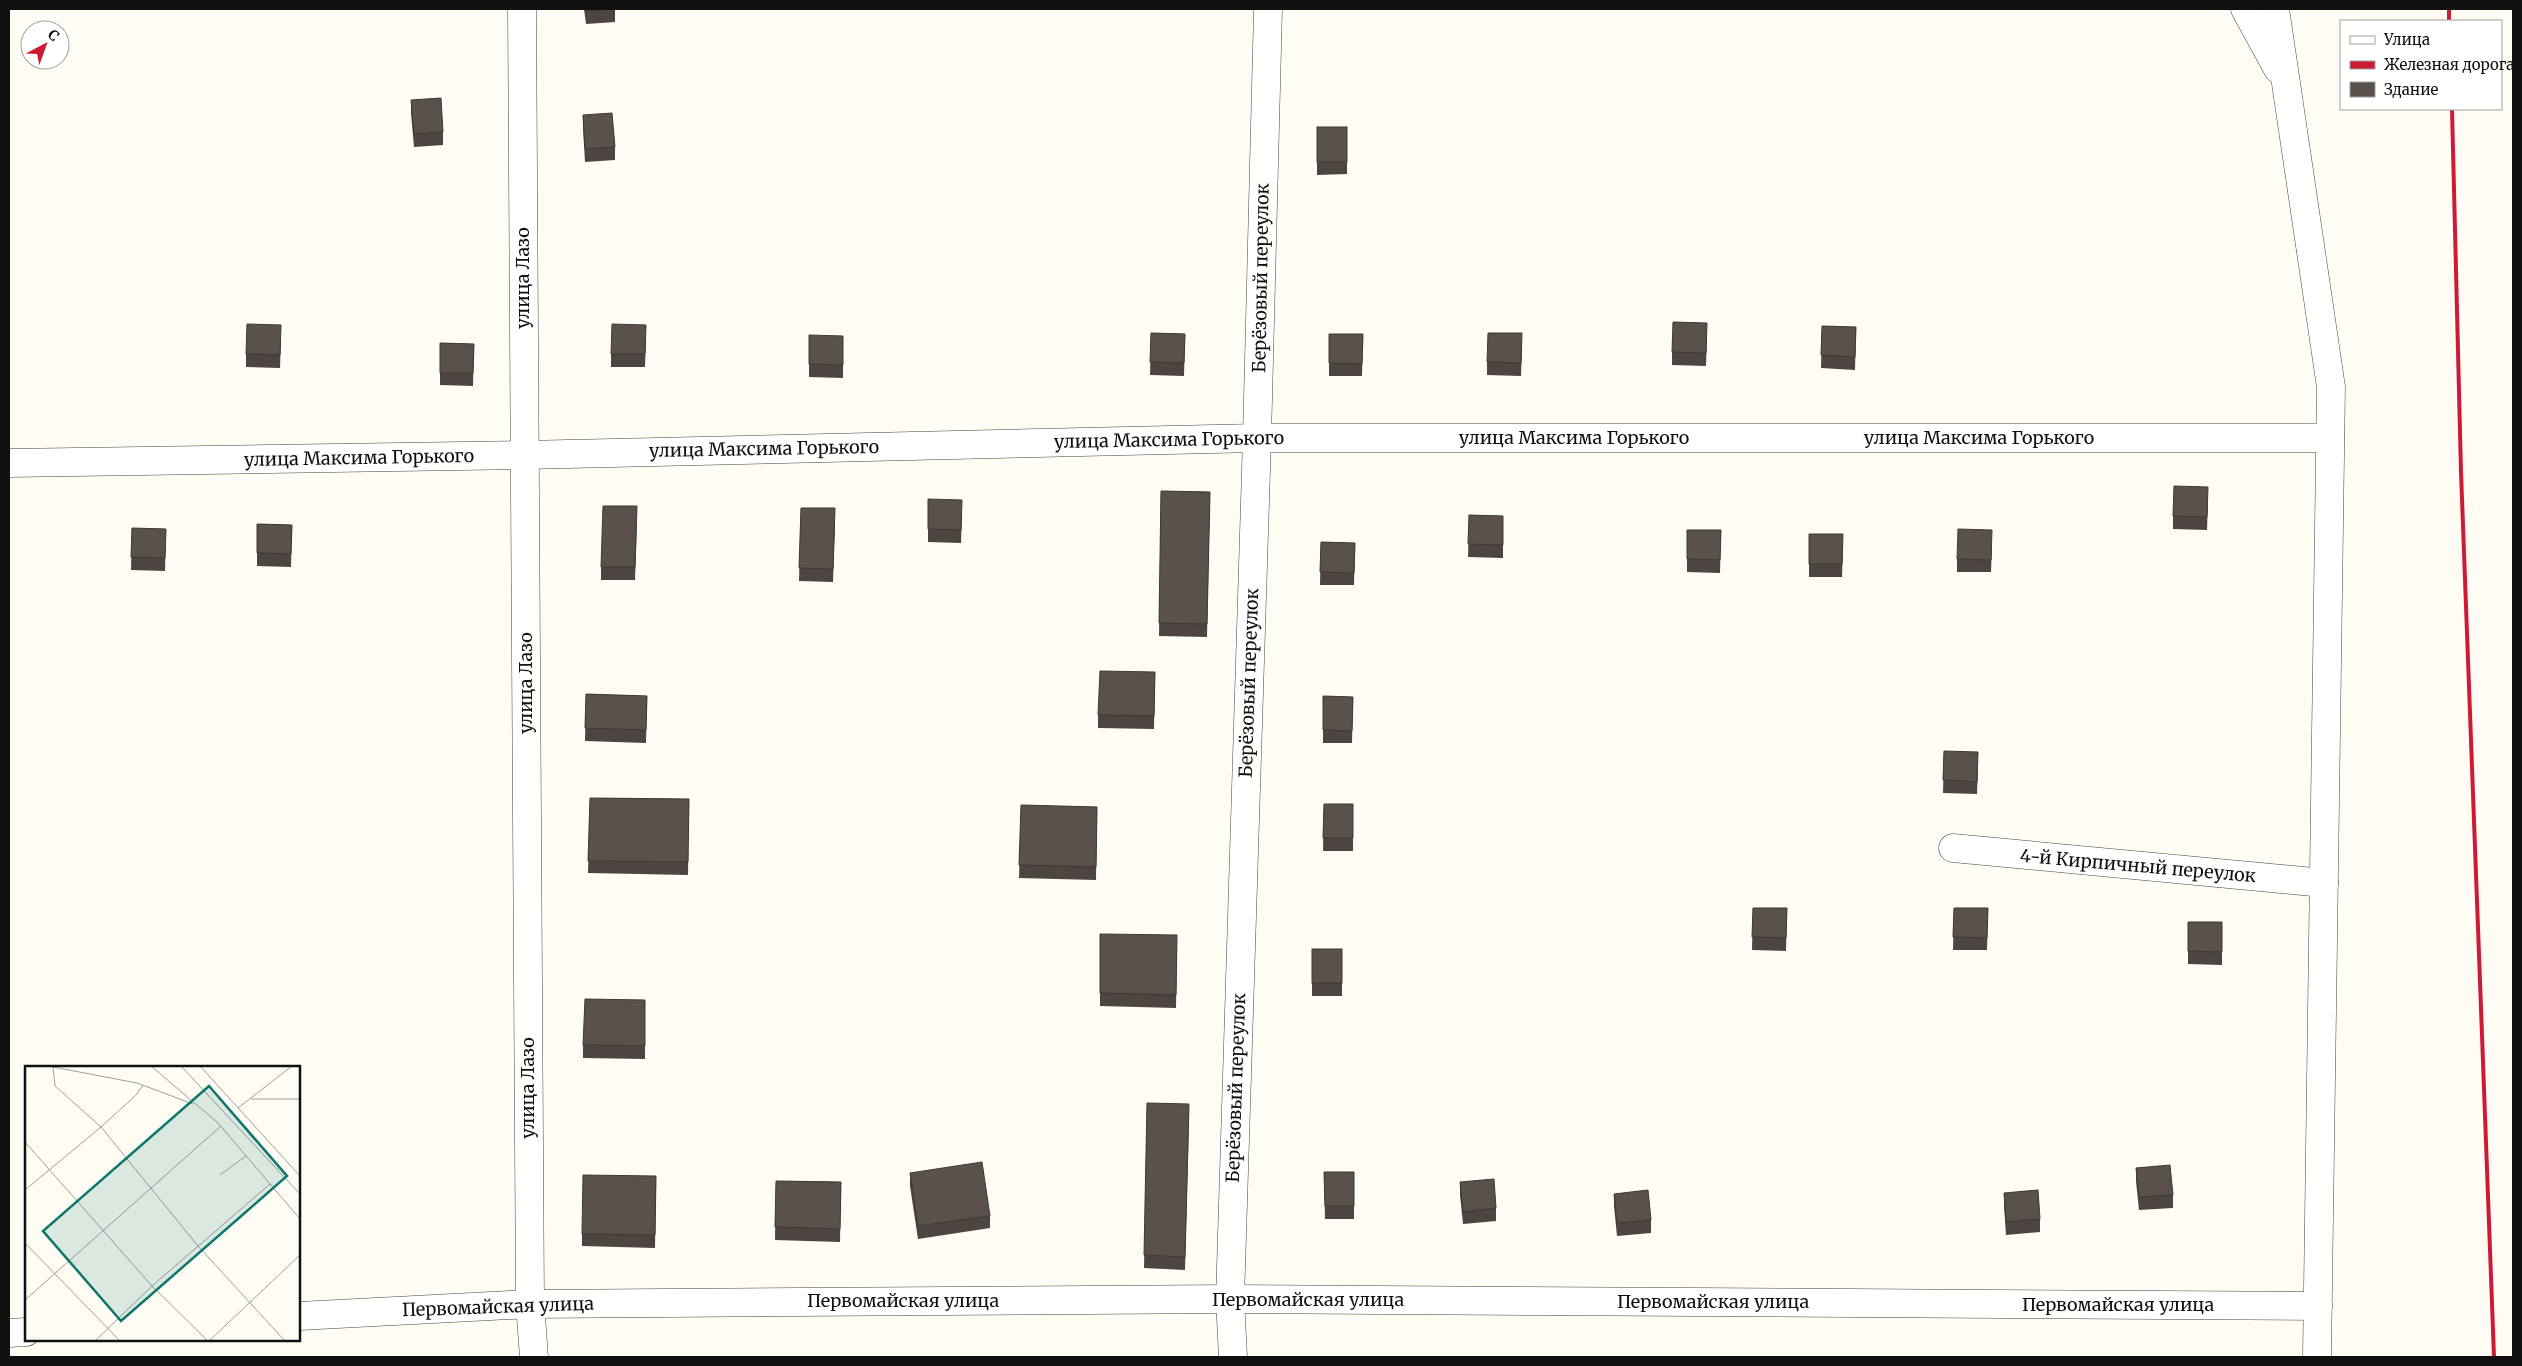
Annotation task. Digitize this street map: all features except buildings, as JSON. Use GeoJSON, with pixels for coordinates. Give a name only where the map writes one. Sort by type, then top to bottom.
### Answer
{"type":"FeatureCollection","features":[{"type":"Feature","properties":{"kind":"street","name":"улица Лазо"},"geometry":{"type":"LineString","coordinates":[[522,9],[530,1304],[534,1357]]}},
{"type":"Feature","properties":{"kind":"street","name":"Берёзовый переулок"},"geometry":{"type":"LineString","coordinates":[[1233,1357],[1230,1299],[1257,438],[1268,9]]}},
{"type":"Feature","properties":{"kind":"street"},"geometry":{"type":"LineString","coordinates":[[2245,9],[2288,88]]}},
{"type":"Feature","properties":{"kind":"street"},"geometry":{"type":"LineString","coordinates":[[2275,9],[2330,387],[2317,1357]]}},
{"type":"Feature","properties":{"kind":"street","name":"улица Максима Горького"},"geometry":{"type":"LineString","coordinates":[[9,463],[524,455],[1257,438],[2330,438]]}},
{"type":"Feature","properties":{"kind":"street","name":"4-й Кирпичный переулок"},"geometry":{"type":"LineString","coordinates":[[1953,848],[2324,883]]}},
{"type":"Feature","properties":{"kind":"street","name":"Первомайская улица"},"geometry":{"type":"LineString","coordinates":[[300,1316],[530,1304],[1230,1299],[2318,1306]]}},
{"type":"Feature","properties":{"kind":"street"},"geometry":{"type":"LineString","coordinates":[[9,1333],[25,1332]]}},
{"type":"Feature","properties":{"kind":"railway"},"geometry":{"type":"LineString","coordinates":[[2449,9],[2449,20]]}},
{"type":"Feature","properties":{"kind":"railway"},"geometry":{"type":"LineString","coordinates":[[2452,110],[2461,472],[2494,1357]]}}]}
